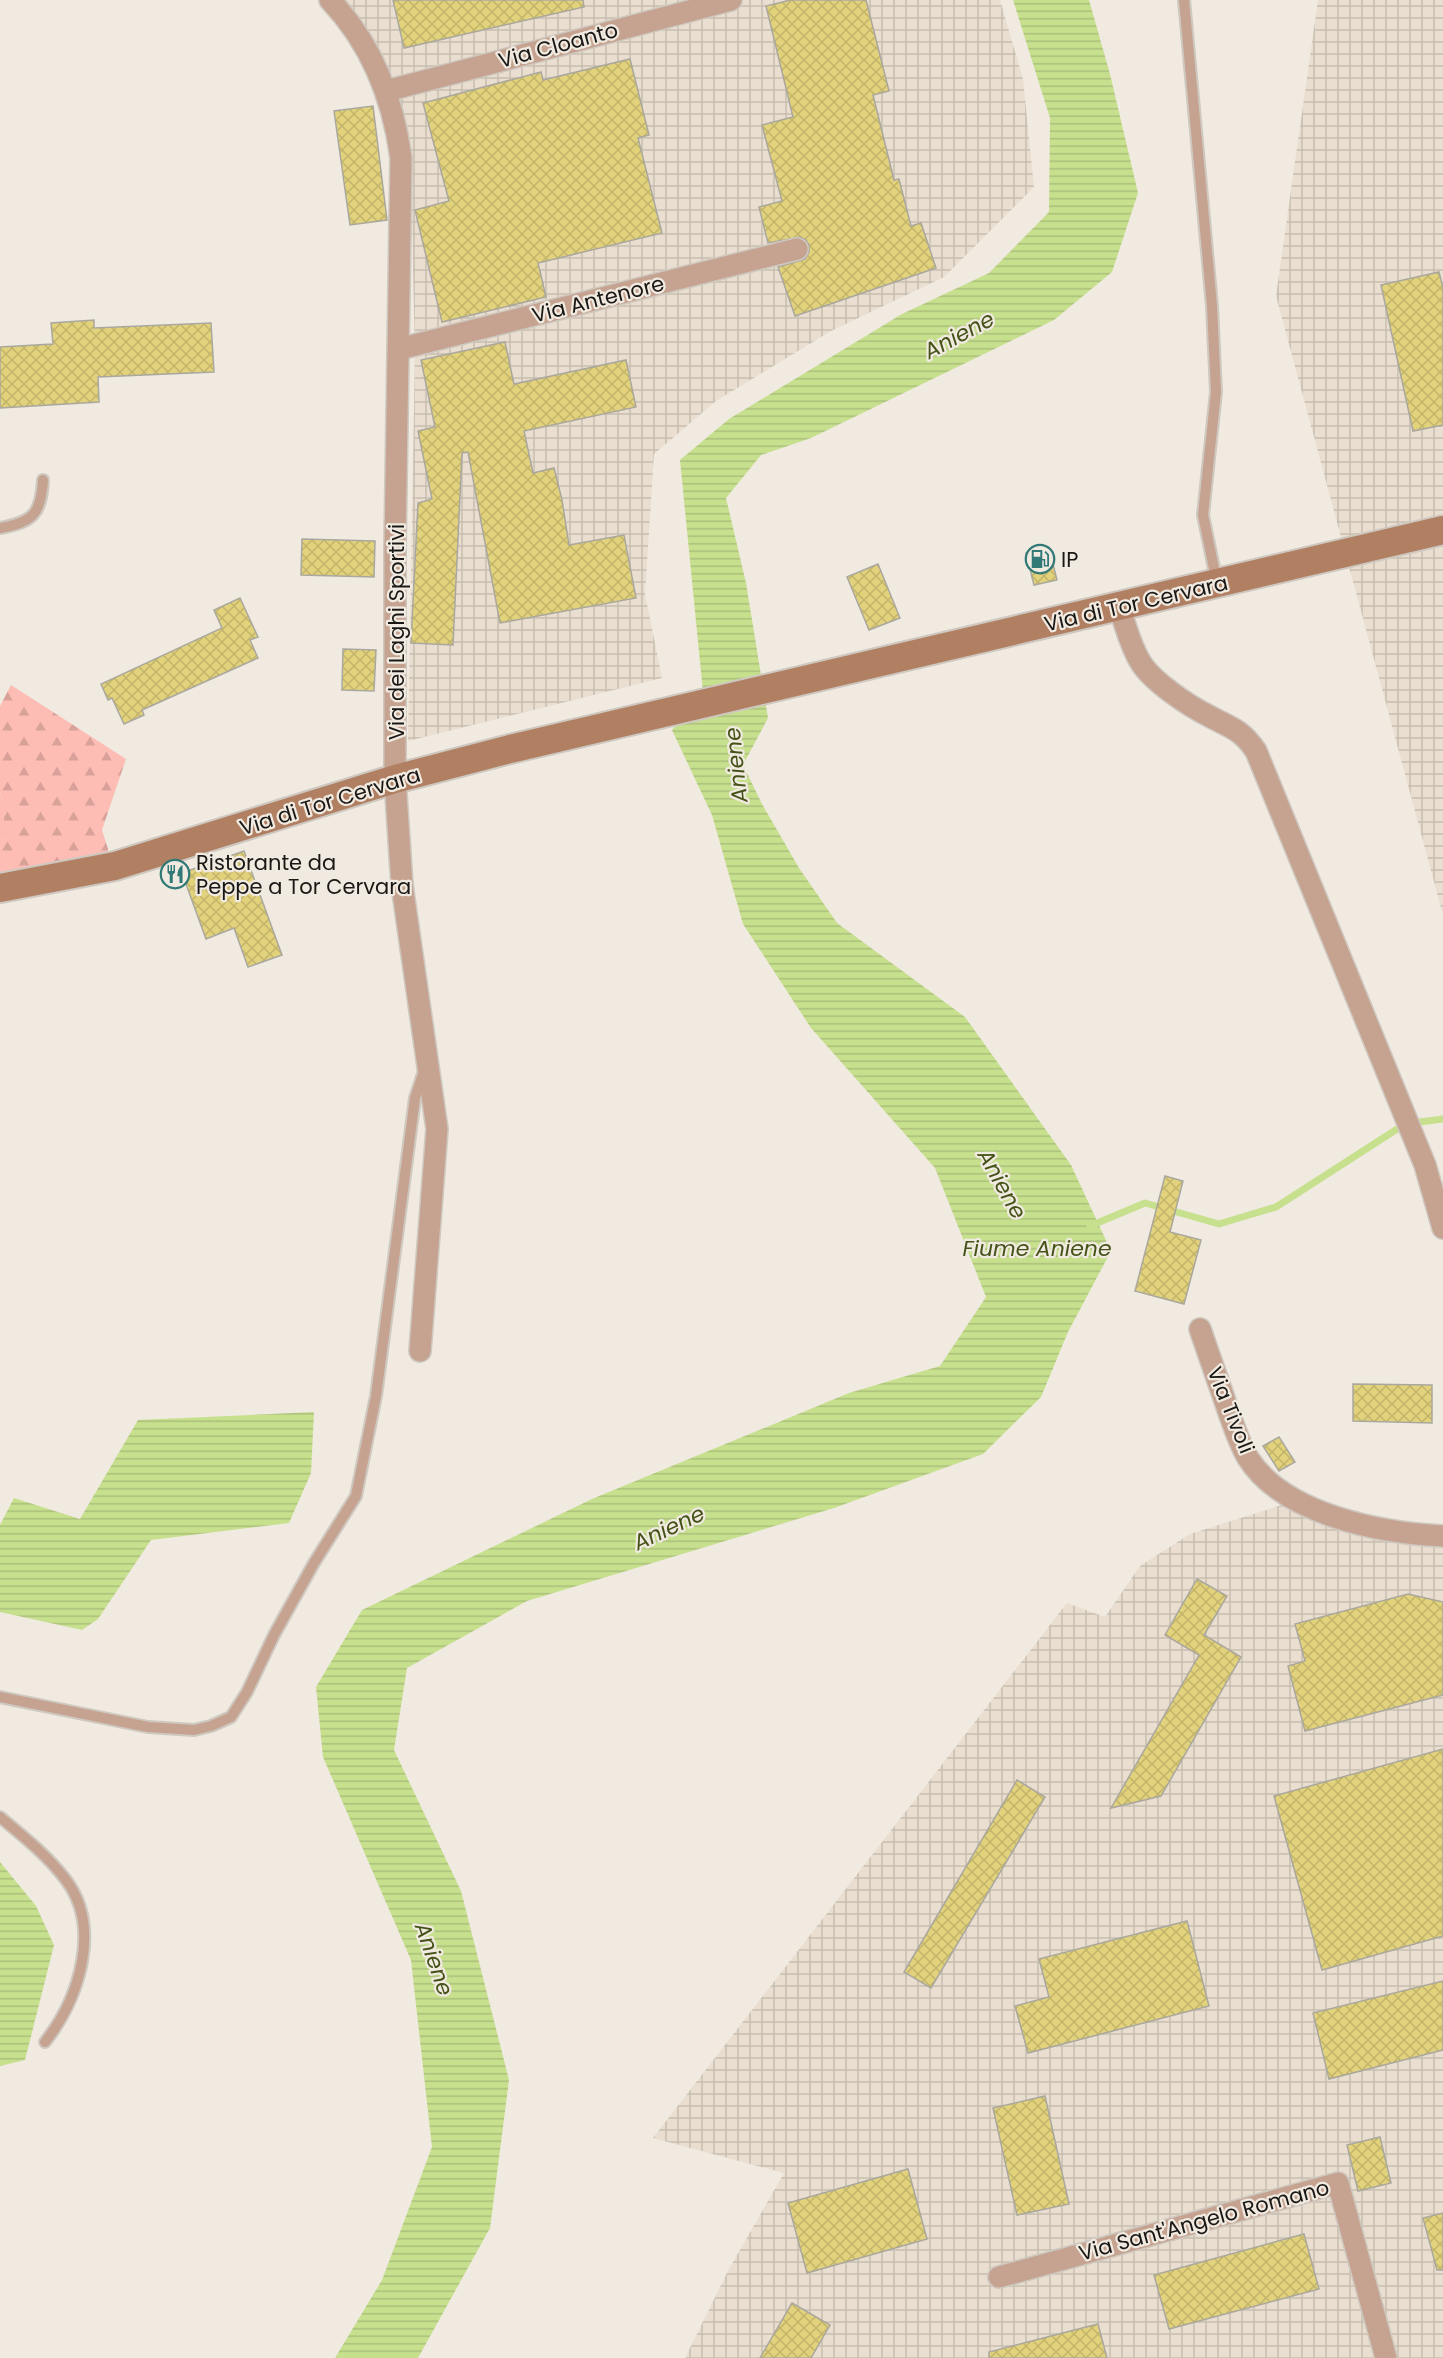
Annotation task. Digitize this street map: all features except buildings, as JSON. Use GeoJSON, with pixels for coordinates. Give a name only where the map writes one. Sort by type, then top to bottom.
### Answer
{"type":"FeatureCollection","features":[{"type":"Feature","properties":{"kind":"street","name":"Via dei Laghi Sportivi"},"geometry":{"type":"LineString","coordinates":[[330,0],[347,18],[365,46],[386,91],[401,158],[395,547],[395,779],[402,885],[437,1130],[420,1351]]}},
{"type":"Feature","properties":{"kind":"street","name":"Via Cloanto"},"geometry":{"type":"LineString","coordinates":[[386,91],[730,0]]}},
{"type":"Feature","properties":{"kind":"street","name":"Via Antenore"},"geometry":{"type":"LineString","coordinates":[[399,350],[797,249]]}},
{"type":"Feature","properties":{"kind":"street","name":"Via di Tor Cervara"},"geometry":{"type":"LineString","coordinates":[[0,888],[115,866],[395,779],[510,749],[1443,530]]}},
{"type":"Feature","properties":{"kind":"street"},"geometry":{"type":"LineString","coordinates":[[1119,607],[1131,644],[1142,664],[1156,680],[1209,716],[1233,726],[1246,736],[1256,750],[1425,1165],[1443,1228]]}},
{"type":"Feature","properties":{"kind":"street","name":"Via Tivoli"},"geometry":{"type":"LineString","coordinates":[[1200,1329],[1243,1448],[1254,1466],[1270,1481],[1299,1502],[1336,1517],[1390,1529],[1443,1536]]}},
{"type":"Feature","properties":{"kind":"street","name":"Via Sant'Angelo Romano"},"geometry":{"type":"LineString","coordinates":[[999,2277],[1338,2183],[1386,2358]]}},
{"type":"Feature","properties":{"kind":"lane"},"geometry":{"type":"LineString","coordinates":[[1184,0],[1212,306],[1216,392],[1203,515],[1217,584]]}},
{"type":"Feature","properties":{"kind":"lane"},"geometry":{"type":"LineString","coordinates":[[0,528],[21,524],[34,516],[42,497],[43,480]]}},
{"type":"Feature","properties":{"kind":"lane"},"geometry":{"type":"LineString","coordinates":[[0,1697],[148,1727],[194,1730],[212,1726],[231,1717],[247,1692],[274,1635],[308,1573],[356,1496],[376,1396],[415,1098],[426,1065]]}},
{"type":"Feature","properties":{"kind":"lane"},"geometry":{"type":"LineString","coordinates":[[0,1816],[46,1857],[67,1881],[80,1906],[84,1931],[83,1955],[76,1986],[65,2013],[45,2042]]}},
{"type":"Feature","properties":{"kind":"shaded area"},"geometry":{"type":"Polygon","coordinates":[[[337,0],[1000,0],[1023,79],[1034,187],[944,277],[831,331],[716,401],[654,454],[645,594],[662,678],[408,741],[415,353],[411,187],[378,56],[337,0]]]}},
{"type":"Feature","properties":{"kind":"shaded area"},"geometry":{"type":"Polygon","coordinates":[[[1318,0],[1443,0],[1443,915],[1276,296],[1318,0]]]}},
{"type":"Feature","properties":{"kind":"shaded area"},"geometry":{"type":"Polygon","coordinates":[[[1282,1505],[1406,1544],[1443,1545],[1443,2358],[685,2358],[729,2269],[784,2173],[653,2138],[1067,1603],[1105,1617],[1140,1566],[1190,1534],[1282,1505]]]}},
{"type":"Feature","properties":{"kind":"green space"},"geometry":{"type":"Polygon","coordinates":[[[11,685],[126,759],[102,830],[108,849],[107,859],[0,878],[0,839],[4,838],[4,803],[0,792],[0,706],[11,685]]]}},
{"type":"Feature","properties":{"kind":"green space"},"geometry":{"type":"Polygon","coordinates":[[[0,792],[4,803],[4,838],[0,839],[0,792]]]}},
{"type":"Feature","properties":{"kind":"water","name":"Fiume Aniene"},"geometry":{"type":"Polygon","coordinates":[[[1013,0],[1089,0],[1110,74],[1138,193],[1112,272],[1054,320],[811,438],[761,455],[726,498],[746,583],[768,718],[743,765],[762,804],[799,868],[837,923],[965,1017],[1071,1165],[1111,1251],[1068,1332],[1041,1397],[983,1454],[834,1508],[527,1601],[407,1668],[394,1750],[461,1891],[509,2080],[490,2228],[418,2358],[335,2358],[382,2280],[432,2147],[411,1960],[323,1757],[316,1687],[362,1610],[592,1499],[849,1393],[940,1366],[986,1297],[935,1168],[811,1028],[743,924],[712,815],[672,730],[703,692],[680,460],[729,419],[902,314],[989,273],[1049,212],[1050,118],[1013,0]]]}},
{"type":"Feature","properties":{"kind":"water"},"geometry":{"type":"Polygon","coordinates":[[[314,1412],[311,1473],[289,1523],[151,1540],[98,1619],[82,1630],[0,1612],[0,1525],[14,1498],[80,1519],[138,1420],[314,1412]]]}},
{"type":"Feature","properties":{"kind":"water"},"geometry":{"type":"Polygon","coordinates":[[[0,1862],[36,1906],[54,1945],[25,2060],[0,2066],[0,1862]]]}},
{"type":"Feature","properties":{"kind":"waterway"},"geometry":{"type":"LineString","coordinates":[[1090,1226],[1145,1203],[1219,1224],[1276,1207],[1405,1124],[1443,1119]]}},
{"type":"Feature","properties":{"kind":"place","name":"IP"},"geometry":{"type":"Point","coordinates":[1040,559]}},
{"type":"Feature","properties":{"kind":"place","name":"Ristorante da Peppe a Tor Cervara"},"geometry":{"type":"Point","coordinates":[175,874]}},
{"type":"Feature","properties":{"kind":"water label","name":"Aniene"},"geometry":{"type":"Point","coordinates":[959,335]}},
{"type":"Feature","properties":{"kind":"water label","name":"Aniene"},"geometry":{"type":"Point","coordinates":[736,765]}},
{"type":"Feature","properties":{"kind":"water label","name":"Aniene"},"geometry":{"type":"Point","coordinates":[1002,1184]}},
{"type":"Feature","properties":{"kind":"water label","name":"Aniene"},"geometry":{"type":"Point","coordinates":[669,1528]}},
{"type":"Feature","properties":{"kind":"water label","name":"Aniene"},"geometry":{"type":"Point","coordinates":[434,1959]}}]}
